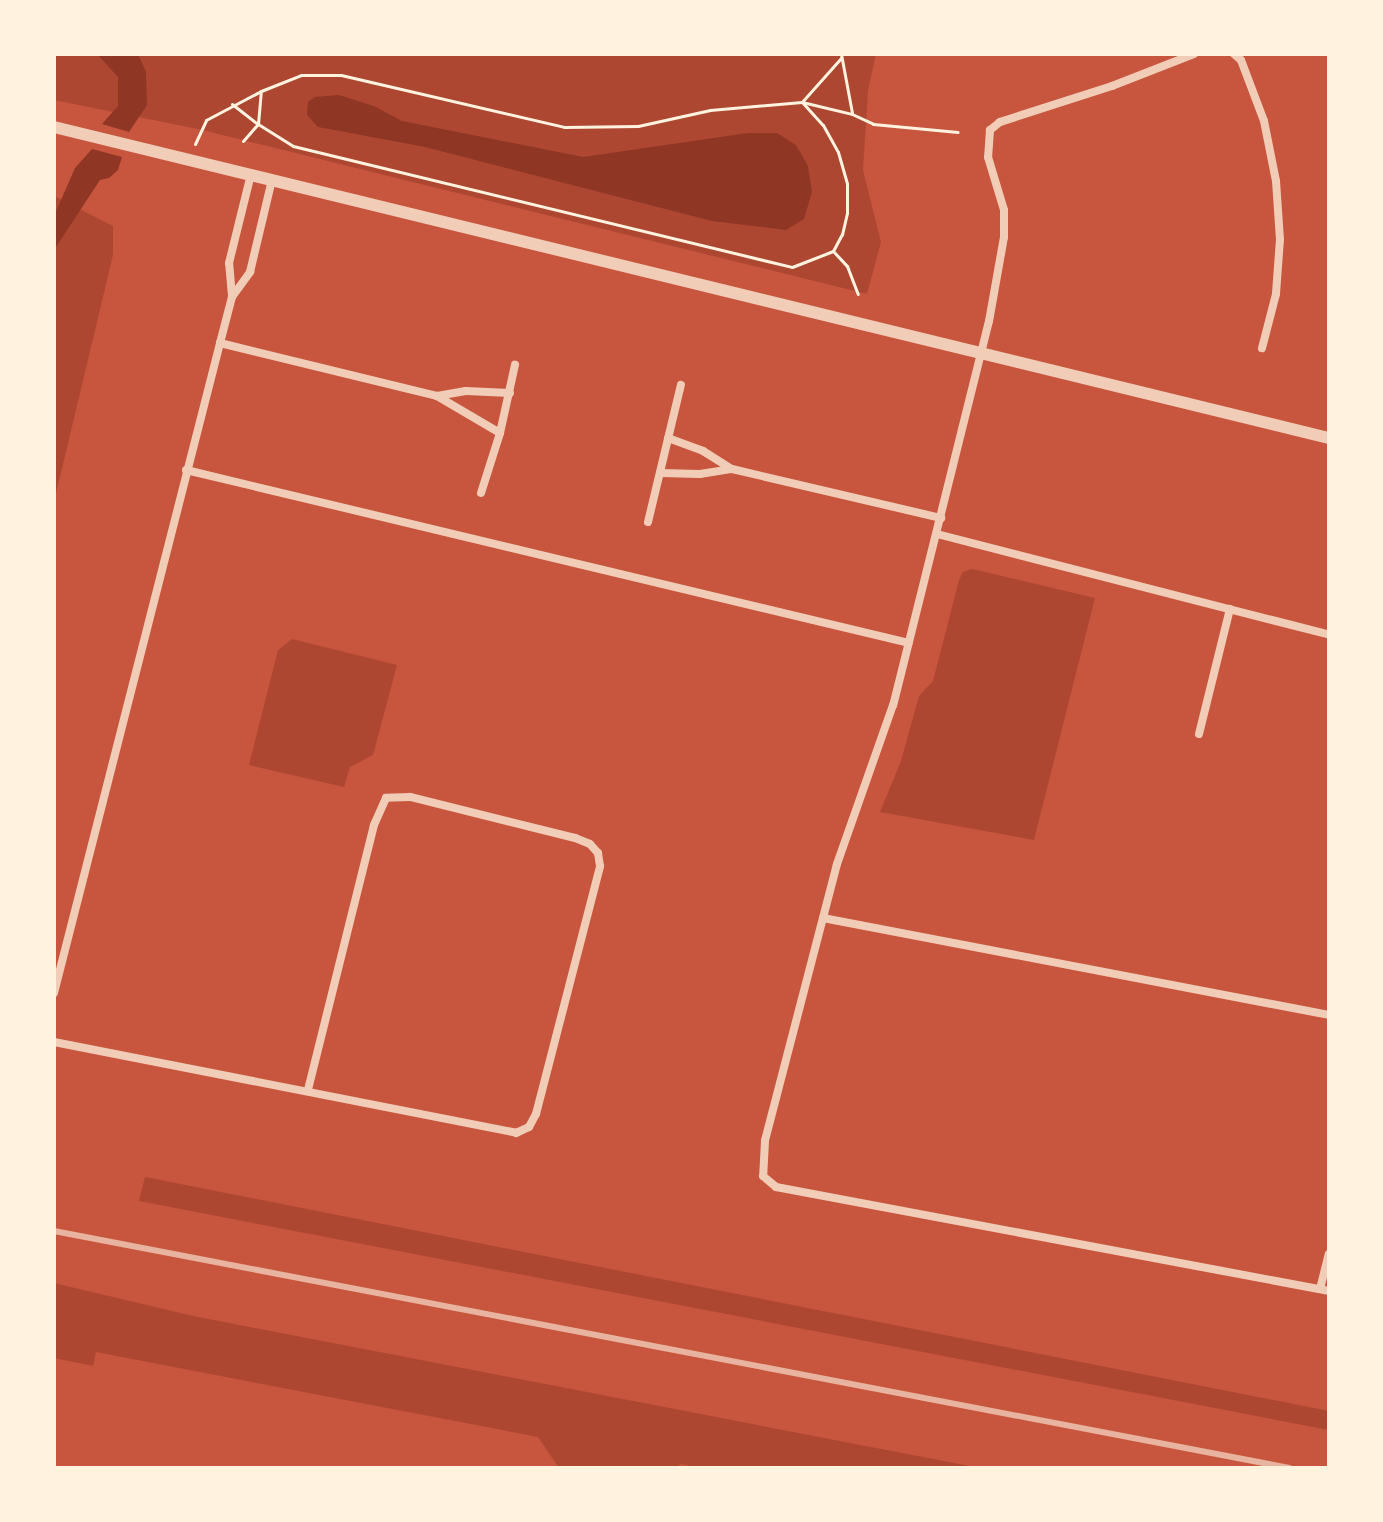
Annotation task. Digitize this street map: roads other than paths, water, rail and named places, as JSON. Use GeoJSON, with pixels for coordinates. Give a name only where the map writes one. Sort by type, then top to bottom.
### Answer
{"type":"FeatureCollection","features":[{"type":"Feature","properties":{"kind":"street"},"geometry":{"type":"LineString","coordinates":[[1194,54],[1112,86],[1000,122],[990,130],[988,157],[1004,210],[1004,237],[982,353],[886,729],[849,824],[823,918],[763,1150],[763,1176],[776,1187],[1325,1290],[1329,1254]]}},
{"type":"Feature","properties":{"kind":"street"},"geometry":{"type":"LineString","coordinates":[[1234,54],[1241,60],[1264,121],[1276,181],[1280,239],[1276,294],[1262,348]]}},
{"type":"Feature","properties":{"kind":"street"},"geometry":{"type":"LineString","coordinates":[[54,127],[1329,438]]}},
{"type":"Feature","properties":{"kind":"street"},"geometry":{"type":"LineString","coordinates":[[54,993],[232,297],[229,263],[251,174]]}},
{"type":"Feature","properties":{"kind":"street"},"geometry":{"type":"LineString","coordinates":[[232,297],[250,272],[272,180]]}},
{"type":"Feature","properties":{"kind":"street"},"geometry":{"type":"LineString","coordinates":[[220,343],[437,396],[500,433]]}},
{"type":"Feature","properties":{"kind":"street"},"geometry":{"type":"LineString","coordinates":[[481,493],[500,433],[515,365]]}},
{"type":"Feature","properties":{"kind":"street"},"geometry":{"type":"LineString","coordinates":[[648,522],[681,385]]}},
{"type":"Feature","properties":{"kind":"street"},"geometry":{"type":"LineString","coordinates":[[437,396],[466,391],[510,393]]}},
{"type":"Feature","properties":{"kind":"street"},"geometry":{"type":"LineString","coordinates":[[668,438],[703,451],[732,469],[941,518]]}},
{"type":"Feature","properties":{"kind":"street"},"geometry":{"type":"LineString","coordinates":[[660,473],[700,474],[732,469]]}},
{"type":"Feature","properties":{"kind":"street"},"geometry":{"type":"LineString","coordinates":[[186,470],[909,643]]}},
{"type":"Feature","properties":{"kind":"street"},"geometry":{"type":"LineString","coordinates":[[937,534],[1329,635]]}},
{"type":"Feature","properties":{"kind":"street"},"geometry":{"type":"LineString","coordinates":[[1199,734],[1230,609]]}},
{"type":"Feature","properties":{"kind":"street"},"geometry":{"type":"LineString","coordinates":[[54,1042],[516,1133],[529,1127],[536,1114],[600,866],[598,853],[590,844],[575,838],[410,797],[386,798],[374,825],[308,1090]]}},
{"type":"Feature","properties":{"kind":"street"},"geometry":{"type":"LineString","coordinates":[[823,918],[1329,1015]]}},
{"type":"Feature","properties":{"kind":"railway"},"geometry":{"type":"LineString","coordinates":[[54,1231],[1289,1468]]}}]}
